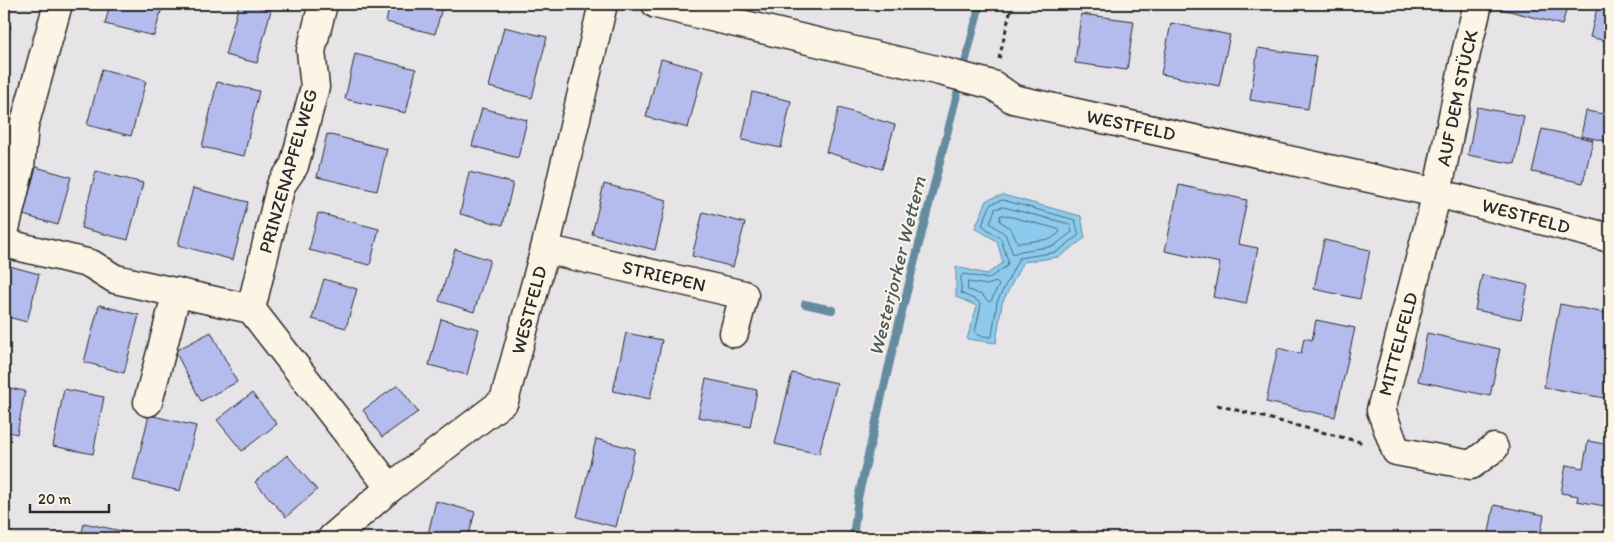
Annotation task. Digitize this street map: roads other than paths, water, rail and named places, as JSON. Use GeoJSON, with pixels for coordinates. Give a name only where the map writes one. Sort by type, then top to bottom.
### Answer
{"type":"FeatureCollection","features":[{"type":"Feature","properties":{"kind":"street"},"geometry":{"type":"LineString","coordinates":[[4,233],[20,167],[14,123],[58,4]]}},
{"type":"Feature","properties":{"kind":"street","name":"PRINZENAPFELWEG"},"geometry":{"type":"LineString","coordinates":[[251,309],[281,185],[294,166],[315,87],[311,51],[323,4]]}},
{"type":"Feature","properties":{"kind":"street","name":"WESTFELD"},"geometry":{"type":"LineString","coordinates":[[332,538],[390,488],[504,401],[545,249],[602,4]]}},
{"type":"Feature","properties":{"kind":"street","name":"WESTFELD"},"geometry":{"type":"LineString","coordinates":[[656,4],[987,83],[1013,99],[1437,193],[1610,238]]}},
{"type":"Feature","properties":{"kind":"street","name":"AUF DEM STÜCK"},"geometry":{"type":"LineString","coordinates":[[1437,193],[1478,4]]}},
{"type":"Feature","properties":{"kind":"street","name":"MITTELFELD"},"geometry":{"type":"LineString","coordinates":[[1437,193],[1381,410],[1396,451],[1471,465],[1494,448]]}},
{"type":"Feature","properties":{"kind":"street"},"geometry":{"type":"LineString","coordinates":[[4,243],[91,264],[115,279],[251,309],[390,488]]}},
{"type":"Feature","properties":{"kind":"street","name":"STRIEPEN"},"geometry":{"type":"LineString","coordinates":[[545,249],[744,295],[734,333]]}},
{"type":"Feature","properties":{"kind":"street"},"geometry":{"type":"LineString","coordinates":[[148,402],[176,292]]}},
{"type":"Feature","properties":{"kind":"water"},"geometry":{"type":"Polygon","coordinates":[[[1003,195],[1081,216],[1085,238],[1059,257],[1023,262],[1002,303],[996,343],[967,339],[977,306],[956,297],[956,267],[987,274],[1003,263],[997,241],[975,228],[987,200],[1003,195]]]}},
{"type":"Feature","properties":{"kind":"waterway","name":"Westerjorker Wettern"},"geometry":{"type":"LineString","coordinates":[[853,538],[858,498],[898,327],[980,4]]}},
{"type":"Feature","properties":{"kind":"waterway"},"geometry":{"type":"LineString","coordinates":[[805,304],[832,310]]}}]}
